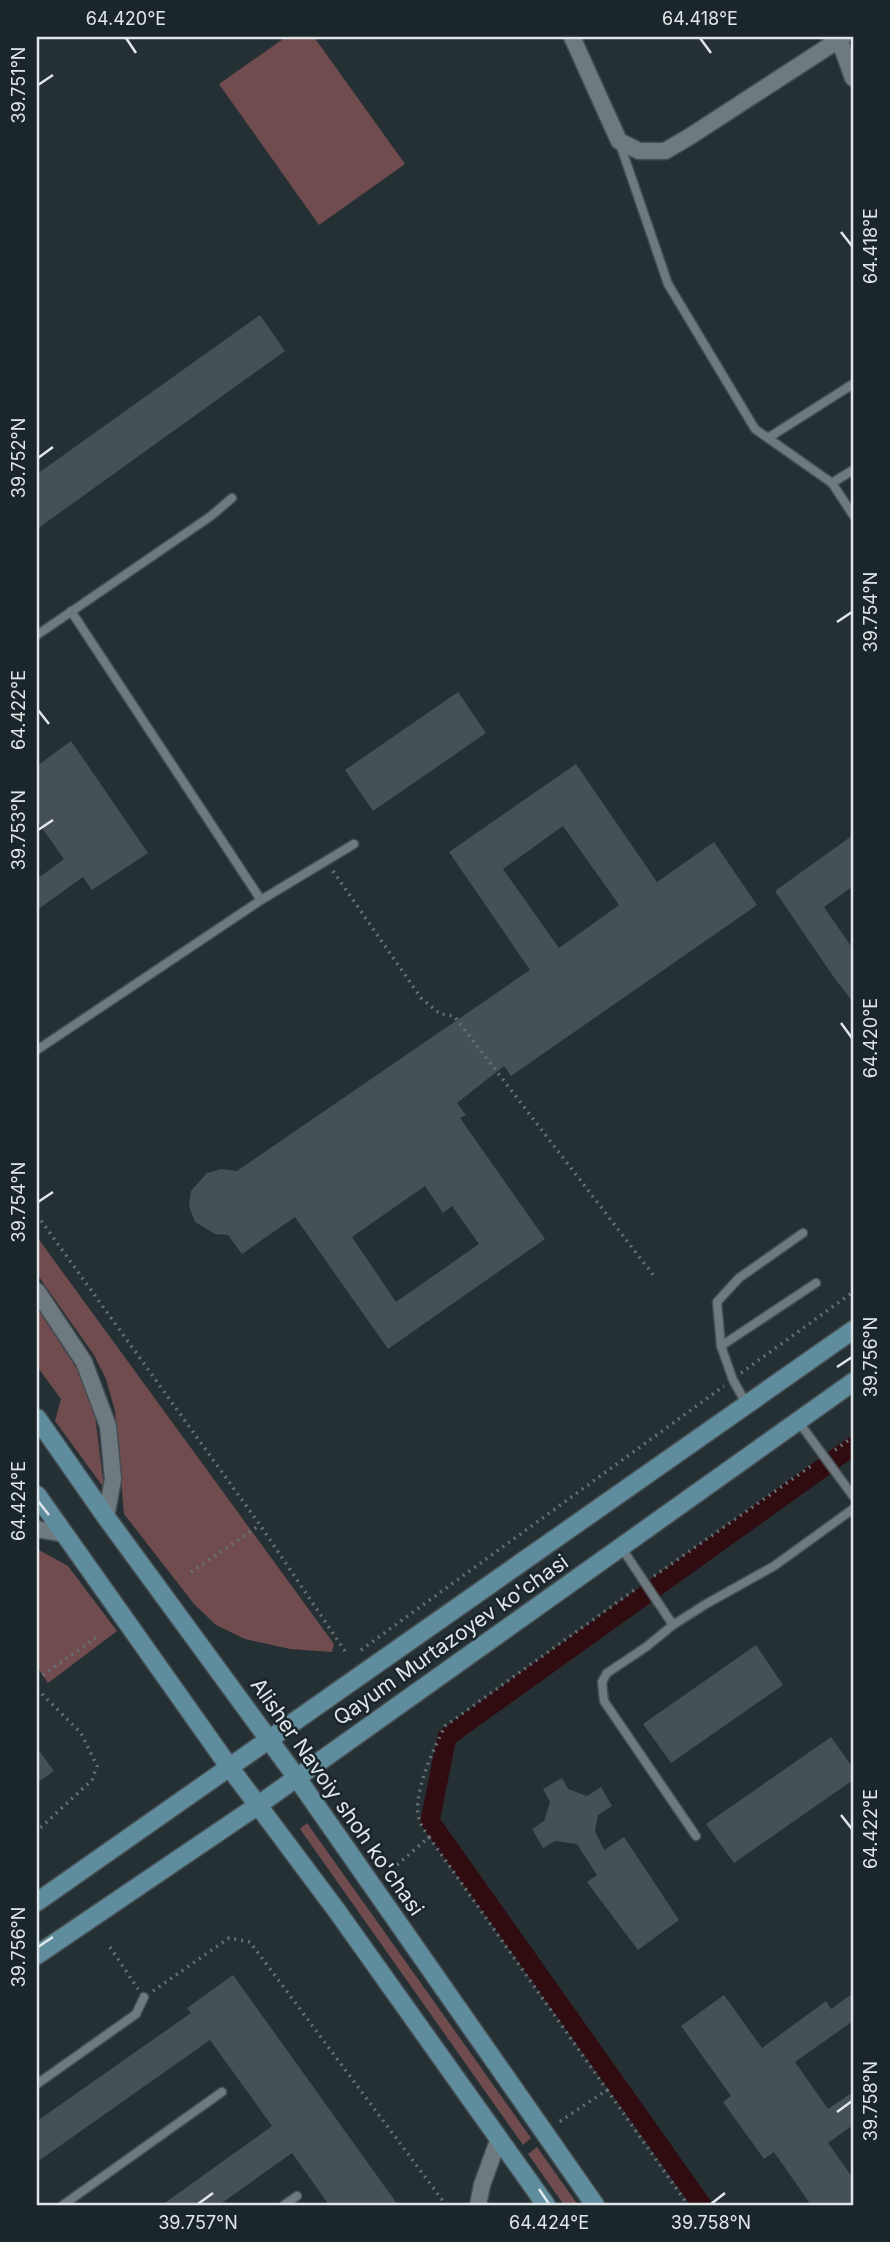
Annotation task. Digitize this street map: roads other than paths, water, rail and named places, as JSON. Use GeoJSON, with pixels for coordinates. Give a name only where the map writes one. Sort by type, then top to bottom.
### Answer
{"type":"FeatureCollection","features":[{"type":"Feature","properties":{"kind":"street"},"geometry":{"type":"LineString","coordinates":[[572,37],[619,141],[639,151],[665,150],[689,137],[841,38],[853,78]]}},
{"type":"Feature","properties":{"kind":"street"},"geometry":{"type":"LineString","coordinates":[[37,1292],[84,1362],[108,1426],[113,1479],[106,1517]]}},
{"type":"Feature","properties":{"kind":"street","name":"Qayum Murtazoyev ko'chasi"},"geometry":{"type":"LineString","coordinates":[[37,1902],[853,1330]]}},
{"type":"Feature","properties":{"kind":"street","name":"Qayum Murtazoyev ko'chasi"},"geometry":{"type":"LineString","coordinates":[[37,1955],[297,1778],[853,1382]]}},
{"type":"Feature","properties":{"kind":"street","name":"Alisher Navoiy shoh ko'chasi"},"geometry":{"type":"LineString","coordinates":[[37,1418],[297,1778],[595,2205]]}},
{"type":"Feature","properties":{"kind":"street"},"geometry":{"type":"LineString","coordinates":[[37,1495],[257,1806],[337,1911],[546,2205]]}},
{"type":"Feature","properties":{"kind":"street"},"geometry":{"type":"LineString","coordinates":[[37,1529],[64,1534]]}},
{"type":"Feature","properties":{"kind":"street"},"geometry":{"type":"LineString","coordinates":[[478,2205],[482,2185],[499,2138]]}},
{"type":"Feature","properties":{"kind":"lane"},"geometry":{"type":"LineString","coordinates":[[619,141],[668,284],[755,429],[832,483],[853,515]]}},
{"type":"Feature","properties":{"kind":"lane"},"geometry":{"type":"LineString","coordinates":[[768,438],[853,384]]}},
{"type":"Feature","properties":{"kind":"lane"},"geometry":{"type":"LineString","coordinates":[[832,483],[853,470]]}},
{"type":"Feature","properties":{"kind":"lane"},"geometry":{"type":"LineString","coordinates":[[37,635],[211,516],[232,498]]}},
{"type":"Feature","properties":{"kind":"lane"},"geometry":{"type":"LineString","coordinates":[[71,611],[261,900]]}},
{"type":"Feature","properties":{"kind":"lane"},"geometry":{"type":"LineString","coordinates":[[37,1050],[261,900],[354,844]]}},
{"type":"Feature","properties":{"kind":"lane"},"geometry":{"type":"LineString","coordinates":[[747,1405],[733,1380],[720,1346],[717,1302],[738,1278],[803,1233]]}},
{"type":"Feature","properties":{"kind":"lane"},"geometry":{"type":"LineString","coordinates":[[720,1346],[816,1283]]}},
{"type":"Feature","properties":{"kind":"lane"},"geometry":{"type":"LineString","coordinates":[[798,1421],[836,1469],[853,1496]]}},
{"type":"Feature","properties":{"kind":"lane"},"geometry":{"type":"LineString","coordinates":[[696,1836],[604,1701],[603,1682],[607,1673],[673,1625],[774,1566],[853,1509]]}},
{"type":"Feature","properties":{"kind":"lane"},"geometry":{"type":"LineString","coordinates":[[621,1547],[673,1625]]}},
{"type":"Feature","properties":{"kind":"lane"},"geometry":{"type":"LineString","coordinates":[[37,2084],[136,2014],[144,1997]]}},
{"type":"Feature","properties":{"kind":"lane"},"geometry":{"type":"LineString","coordinates":[[63,2205],[222,2092]]}},
{"type":"Feature","properties":{"kind":"lane"},"geometry":{"type":"LineString","coordinates":[[284,2205],[297,2196]]}},
{"type":"Feature","properties":{"kind":"waterway"},"geometry":{"type":"LineString","coordinates":[[702,2205],[430,1821],[447,1737],[853,1446]]}}]}
